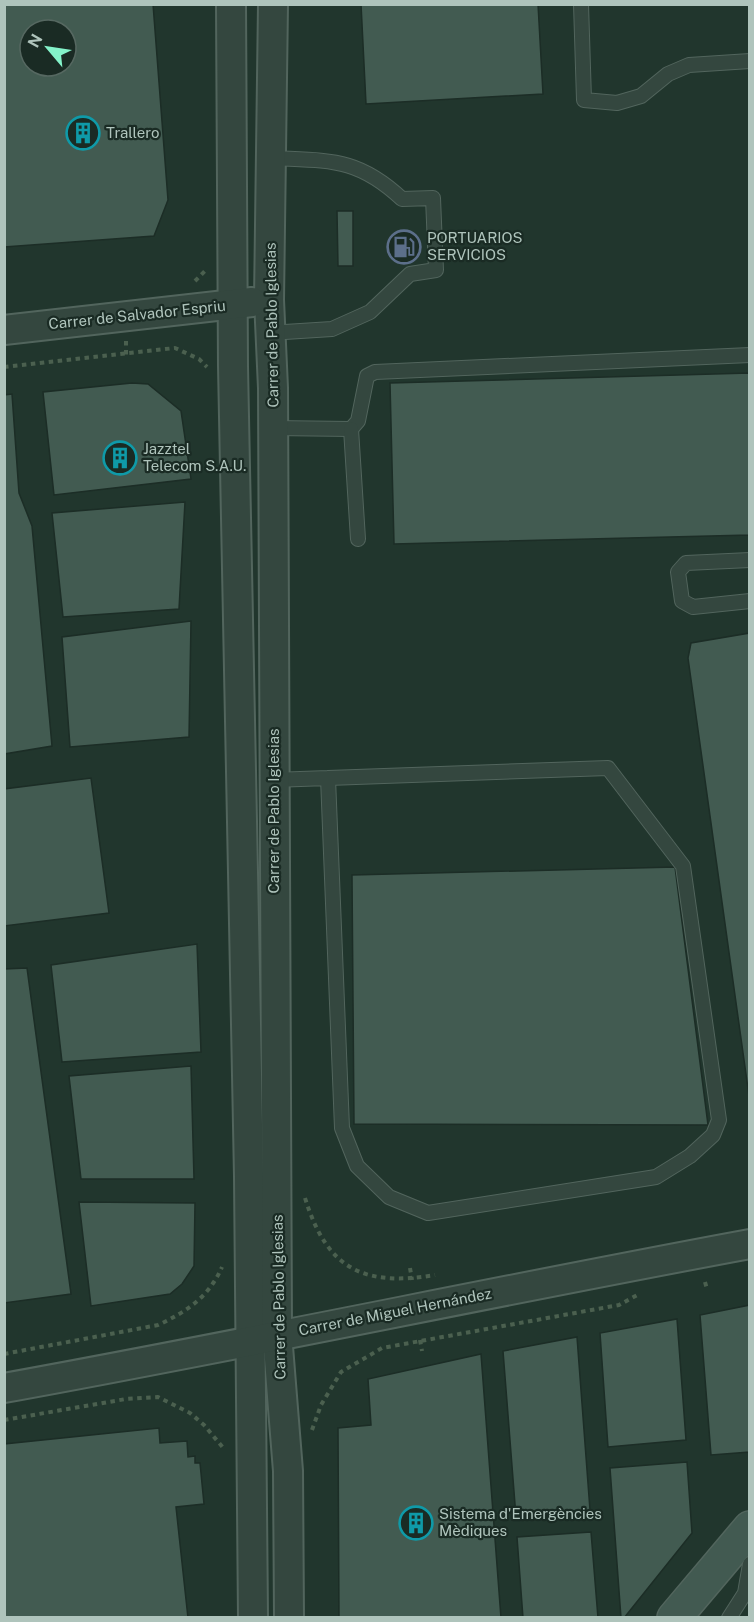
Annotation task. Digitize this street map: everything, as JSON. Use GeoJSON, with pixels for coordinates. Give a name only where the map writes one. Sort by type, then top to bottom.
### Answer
{"type":"FeatureCollection","features":[{"type":"Feature","properties":{"kind":"street","name":"Carrer de Pablo Iglesias"},"geometry":{"type":"LineString","coordinates":[[231,4],[233,304],[249,1164],[253,1617]]}},
{"type":"Feature","properties":{"kind":"street","name":"Carrer de Pablo Iglesias"},"geometry":{"type":"LineString","coordinates":[[273,4],[269,333],[273,428],[277,1334],[288,1471],[289,1617]]}},
{"type":"Feature","properties":{"kind":"street","name":"Carrer de Salvador Espriu"},"geometry":{"type":"LineString","coordinates":[[4,330],[269,300]]}},
{"type":"Feature","properties":{"kind":"street","name":"Carrer de Miguel Hernández"},"geometry":{"type":"LineString","coordinates":[[4,1388],[171,1358],[277,1334],[750,1244]]}},
{"type":"Feature","properties":{"kind":"street"},"geometry":{"type":"LineString","coordinates":[[674,1617],[750,1528]]}},
{"type":"Feature","properties":{"kind":"lane"},"geometry":{"type":"LineString","coordinates":[[581,4],[584,100],[617,103],[641,96],[668,74],[689,65],[750,62]]}},
{"type":"Feature","properties":{"kind":"lane"},"geometry":{"type":"LineString","coordinates":[[269,333],[332,329],[370,312],[403,278],[436,270],[433,198],[402,199],[382,180],[340,162],[271,158]]}},
{"type":"Feature","properties":{"kind":"lane"},"geometry":{"type":"LineString","coordinates":[[358,539],[351,429],[358,421],[367,376],[375,372],[750,355]]}},
{"type":"Feature","properties":{"kind":"lane"},"geometry":{"type":"LineString","coordinates":[[273,428],[351,429]]}},
{"type":"Feature","properties":{"kind":"lane"},"geometry":{"type":"LineString","coordinates":[[750,560],[686,563],[678,572],[682,601],[693,607],[750,601]]}},
{"type":"Feature","properties":{"kind":"lane"},"geometry":{"type":"LineString","coordinates":[[273,780],[328,778],[608,768],[683,866],[718,1120],[713,1135],[690,1156],[656,1178],[428,1213],[389,1197],[357,1166],[342,1128],[328,778]]}},
{"type":"Feature","properties":{"kind":"lane"},"geometry":{"type":"LineString","coordinates":[[729,1617],[745,1593],[750,1564]]}},
{"type":"Feature","properties":{"kind":"path"},"geometry":{"type":"LineString","coordinates":[[192,283],[212,263]]}},
{"type":"Feature","properties":{"kind":"path"},"geometry":{"type":"LineString","coordinates":[[4,367],[126,356],[145,351],[176,348],[199,359],[215,374]]}},
{"type":"Feature","properties":{"kind":"path"},"geometry":{"type":"LineString","coordinates":[[303,1193],[313,1225],[333,1254],[354,1270],[380,1280],[413,1281],[445,1274]]}},
{"type":"Feature","properties":{"kind":"path"},"geometry":{"type":"LineString","coordinates":[[4,1354],[158,1325],[178,1316],[206,1294],[223,1265]]}},
{"type":"Feature","properties":{"kind":"path","name":"Carrer de Miguel Hernández"},"geometry":{"type":"LineString","coordinates":[[410,1268],[413,1281]]}},
{"type":"Feature","properties":{"kind":"path"},"geometry":{"type":"LineString","coordinates":[[705,1282],[706,1289]]}},
{"type":"Feature","properties":{"kind":"path"},"geometry":{"type":"LineString","coordinates":[[309,1440],[321,1405],[341,1372],[382,1348],[619,1305],[638,1294],[649,1291]]}},
{"type":"Feature","properties":{"kind":"path","name":"Carrer de Miguel Hernández"},"geometry":{"type":"LineString","coordinates":[[419,1332],[422,1352]]}},
{"type":"Feature","properties":{"kind":"path"},"geometry":{"type":"LineString","coordinates":[[4,1420],[126,1399],[158,1397],[189,1413],[204,1425],[229,1457]]}},
{"type":"Feature","properties":{"kind":"building","name":"Trallero"},"geometry":{"type":"Polygon","coordinates":[[[4,4],[153,4],[168,200],[154,236],[4,247],[4,4]]]}},
{"type":"Feature","properties":{"kind":"building"},"geometry":{"type":"Polygon","coordinates":[[[361,4],[538,4],[543,94],[366,104],[361,4]]]}},
{"type":"Feature","properties":{"kind":"building"},"geometry":{"type":"Polygon","coordinates":[[[337,211],[353,211],[353,266],[338,266],[337,211]]]}},
{"type":"Feature","properties":{"kind":"building"},"geometry":{"type":"Polygon","coordinates":[[[750,373],[750,535],[394,544],[390,383],[750,373]]]}},
{"type":"Feature","properties":{"kind":"building","name":"Jazztel Telecom S.A.U."},"geometry":{"type":"Polygon","coordinates":[[[132,383],[148,384],[181,411],[191,479],[54,495],[43,392],[132,383]]]}},
{"type":"Feature","properties":{"kind":"building"},"geometry":{"type":"Polygon","coordinates":[[[12,394],[19,493],[32,526],[52,746],[4,754],[4,395],[12,394]]]}},
{"type":"Feature","properties":{"kind":"building"},"geometry":{"type":"Polygon","coordinates":[[[185,502],[179,609],[63,617],[52,513],[185,502]]]}},
{"type":"Feature","properties":{"kind":"building"},"geometry":{"type":"Polygon","coordinates":[[[191,621],[189,737],[70,747],[62,637],[191,621]]]}},
{"type":"Feature","properties":{"kind":"building"},"geometry":{"type":"Polygon","coordinates":[[[750,633],[750,1103],[688,658],[691,643],[750,633]]]}},
{"type":"Feature","properties":{"kind":"building"},"geometry":{"type":"Polygon","coordinates":[[[91,778],[109,913],[4,926],[4,789],[91,778]]]}},
{"type":"Feature","properties":{"kind":"building"},"geometry":{"type":"Polygon","coordinates":[[[675,867],[708,1125],[354,1124],[352,875],[675,867]]]}},
{"type":"Feature","properties":{"kind":"building"},"geometry":{"type":"Polygon","coordinates":[[[197,944],[201,1052],[62,1062],[51,965],[197,944]]]}},
{"type":"Feature","properties":{"kind":"building"},"geometry":{"type":"Polygon","coordinates":[[[27,968],[71,1294],[4,1303],[4,969],[27,968]]]}},
{"type":"Feature","properties":{"kind":"building"},"geometry":{"type":"Polygon","coordinates":[[[191,1066],[194,1179],[81,1179],[69,1076],[191,1066]]]}},
{"type":"Feature","properties":{"kind":"building"},"geometry":{"type":"Polygon","coordinates":[[[79,1202],[195,1203],[194,1266],[182,1284],[170,1294],[91,1306],[79,1202]]]}},
{"type":"Feature","properties":{"kind":"building"},"geometry":{"type":"Polygon","coordinates":[[[750,1305],[750,1452],[711,1455],[700,1315],[750,1305]]]}},
{"type":"Feature","properties":{"kind":"building"},"geometry":{"type":"Polygon","coordinates":[[[677,1319],[686,1440],[608,1447],[600,1333],[677,1319]]]}},
{"type":"Feature","properties":{"kind":"building"},"geometry":{"type":"Polygon","coordinates":[[[577,1337],[590,1510],[516,1517],[503,1351],[577,1337]]]}},
{"type":"Feature","properties":{"kind":"building","name":"Sistema d'Emergències Mèdiques"},"geometry":{"type":"Polygon","coordinates":[[[481,1354],[501,1618],[339,1618],[338,1428],[371,1425],[368,1379],[481,1354]]]}},
{"type":"Feature","properties":{"kind":"building"},"geometry":{"type":"Polygon","coordinates":[[[159,1428],[160,1443],[187,1441],[188,1457],[195,1456],[195,1463],[200,1463],[204,1504],[176,1507],[188,1618],[4,1618],[4,1444],[159,1428]]]}},
{"type":"Feature","properties":{"kind":"building"},"geometry":{"type":"Polygon","coordinates":[[[687,1462],[692,1533],[624,1618],[621,1618],[610,1468],[687,1462]]]}},
{"type":"Feature","properties":{"kind":"building"},"geometry":{"type":"Polygon","coordinates":[[[591,1532],[598,1618],[523,1618],[517,1537],[591,1532]]]}},
{"type":"Feature","properties":{"kind":"place","name":"Trallero"},"geometry":{"type":"Point","coordinates":[83,133]}},
{"type":"Feature","properties":{"kind":"place","name":"PORTUARIOS SERVICIOS"},"geometry":{"type":"Point","coordinates":[404,247]}},
{"type":"Feature","properties":{"kind":"place","name":"Jazztel Telecom S.A.U."},"geometry":{"type":"Point","coordinates":[120,458]}},
{"type":"Feature","properties":{"kind":"place","name":"Sistema d'Emergències Mèdiques"},"geometry":{"type":"Point","coordinates":[416,1523]}}]}
